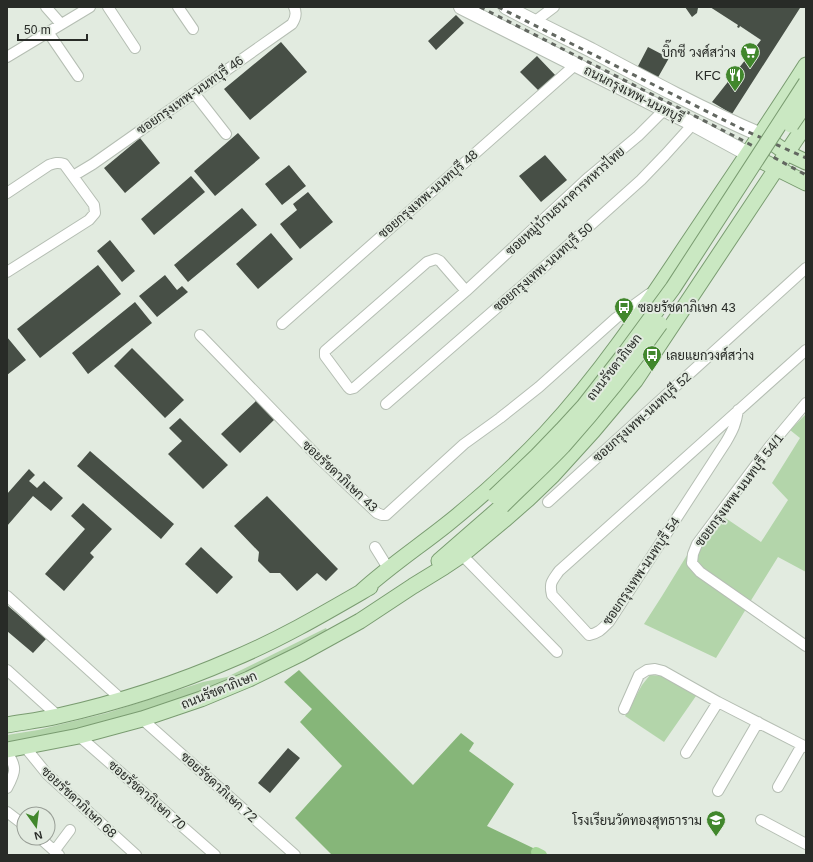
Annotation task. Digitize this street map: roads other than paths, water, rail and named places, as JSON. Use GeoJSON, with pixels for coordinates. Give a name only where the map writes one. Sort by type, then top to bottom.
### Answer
{"type":"FeatureCollection","features":[{"type":"Feature","properties":{"kind":"main road","name":"ถนนกรุงเทพ-นนทบุรี"},"geometry":{"type":"LineString","coordinates":[[461,7],[694,124],[748,154],[806,183]]}},
{"type":"Feature","properties":{"kind":"main road","name":"ถนนกรุงเทพ-นนทบุรี"},"geometry":{"type":"LineString","coordinates":[[506,7],[738,125],[761,135],[787,153],[806,162]]}},
{"type":"Feature","properties":{"kind":"main road","name":"ถนนรัชดาภิเษก"},"geometry":{"type":"LineString","coordinates":[[361,592],[388,568],[445,526],[486,492],[545,434],[562,415],[620,342],[761,135],[806,66]]}},
{"type":"Feature","properties":{"kind":"main road","name":"ถนนรัชดาภิเษก"},"geometry":{"type":"LineString","coordinates":[[413,586],[498,501],[588,401],[673,288],[806,84]]}},
{"type":"Feature","properties":{"kind":"main road","name":"ถนนรัชดาภิเษก"},"geometry":{"type":"LineString","coordinates":[[7,725],[58,716],[121,699],[172,683],[233,660],[311,621],[401,568],[498,501],[544,465],[605,398],[669,310],[806,103]]}},
{"type":"Feature","properties":{"kind":"main road","name":"ถนนรัชดาภิเษก"},"geometry":{"type":"LineString","coordinates":[[7,751],[79,736],[142,719],[201,699],[276,666],[360,621],[462,555],[553,475],[593,431],[635,381],[806,124]]}},
{"type":"Feature","properties":{"kind":"main road"},"geometry":{"type":"LineString","coordinates":[[655,291],[668,284],[679,285],[684,289],[686,295],[681,311]]}},
{"type":"Feature","properties":{"kind":"street"},"geometry":{"type":"LineString","coordinates":[[46,7],[61,24]]}},
{"type":"Feature","properties":{"kind":"street"},"geometry":{"type":"LineString","coordinates":[[8,54],[90,7]]}},
{"type":"Feature","properties":{"kind":"street"},"geometry":{"type":"LineString","coordinates":[[108,7],[134,48]]}},
{"type":"Feature","properties":{"kind":"street"},"geometry":{"type":"LineString","coordinates":[[178,7],[192,30]]}},
{"type":"Feature","properties":{"kind":"street","name":"ซอยกรุงเทพ-นนทบุรี 46"},"geometry":{"type":"LineString","coordinates":[[73,176],[292,24],[295,19],[296,11],[294,7]]}},
{"type":"Feature","properties":{"kind":"street"},"geometry":{"type":"LineString","coordinates":[[534,22],[554,7]]}},
{"type":"Feature","properties":{"kind":"street"},"geometry":{"type":"LineString","coordinates":[[48,32],[78,76]]}},
{"type":"Feature","properties":{"kind":"street","name":"ซอยกรุงเทพ-นนทบุรี 48"},"geometry":{"type":"LineString","coordinates":[[282,324],[575,64]]}},
{"type":"Feature","properties":{"kind":"street"},"geometry":{"type":"LineString","coordinates":[[194,93],[226,134]]}},
{"type":"Feature","properties":{"kind":"street","name":"ซอยหมู่บ้านธนาคารทหารไทย"},"geometry":{"type":"LineString","coordinates":[[466,291],[440,261],[436,259],[427,262],[324,351],[325,356],[348,387],[350,389],[354,388],[466,291],[585,180],[638,136],[664,110]]}},
{"type":"Feature","properties":{"kind":"street","name":"ซอยกรุงเทพ-นนทบุรี 50"},"geometry":{"type":"LineString","coordinates":[[386,404],[636,185],[694,124]]}},
{"type":"Feature","properties":{"kind":"street"},"geometry":{"type":"LineString","coordinates":[[7,193],[49,165],[60,163],[64,164],[94,205],[95,212],[89,220],[7,272]]}},
{"type":"Feature","properties":{"kind":"street","name":"ซอยกรุงเทพ-นนทบุรี 52"},"geometry":{"type":"LineString","coordinates":[[548,502],[806,268]]}},
{"type":"Feature","properties":{"kind":"street","name":"ซอยรัชดาภิเษก 43"},"geometry":{"type":"LineString","coordinates":[[200,335],[319,458],[377,513],[386,515],[464,444],[539,387],[616,318],[655,291]]}},
{"type":"Feature","properties":{"kind":"street","name":"ซอยกรุงเทพ-นนทบุรี 54"},"geometry":{"type":"LineString","coordinates":[[738,410],[737,421],[726,442],[613,615],[602,630],[596,634],[589,635],[552,595],[550,588],[552,580],[559,571],[738,410],[806,350]]}},
{"type":"Feature","properties":{"kind":"street","name":"ซอยกรุงเทพ-นนทบุรี 54/1"},"geometry":{"type":"LineString","coordinates":[[806,403],[770,446],[697,544],[692,563],[700,572],[806,646]]}},
{"type":"Feature","properties":{"kind":"street"},"geometry":{"type":"LineString","coordinates":[[375,547],[388,568]]}},
{"type":"Feature","properties":{"kind":"street"},"geometry":{"type":"LineString","coordinates":[[462,555],[558,652]]}},
{"type":"Feature","properties":{"kind":"street"},"geometry":{"type":"LineString","coordinates":[[7,596],[121,699]]}},
{"type":"Feature","properties":{"kind":"street"},"geometry":{"type":"LineString","coordinates":[[624,709],[639,676],[647,670],[655,669],[663,671],[718,702],[804,746],[778,787]]}},
{"type":"Feature","properties":{"kind":"street"},"geometry":{"type":"LineString","coordinates":[[7,670],[58,716]]}},
{"type":"Feature","properties":{"kind":"street"},"geometry":{"type":"LineString","coordinates":[[686,753],[718,702]]}},
{"type":"Feature","properties":{"kind":"street","name":"ซอยรัชดาภิเษก 72"},"geometry":{"type":"LineString","coordinates":[[142,719],[295,855]]}},
{"type":"Feature","properties":{"kind":"street"},"geometry":{"type":"LineString","coordinates":[[718,791],[758,722]]}},
{"type":"Feature","properties":{"kind":"street","name":"ซอยรัชดาภิเษก 70"},"geometry":{"type":"LineString","coordinates":[[79,736],[215,855]]}},
{"type":"Feature","properties":{"kind":"street","name":"ซอยรัชดาภิเษก 68"},"geometry":{"type":"LineString","coordinates":[[25,747],[47,774],[136,855]]}},
{"type":"Feature","properties":{"kind":"street"},"geometry":{"type":"LineString","coordinates":[[7,751],[14,764],[14,773],[7,788]]}},
{"type":"Feature","properties":{"kind":"street"},"geometry":{"type":"LineString","coordinates":[[7,812],[16,819]]}},
{"type":"Feature","properties":{"kind":"street"},"geometry":{"type":"LineString","coordinates":[[761,820],[806,844]]}},
{"type":"Feature","properties":{"kind":"street"},"geometry":{"type":"LineString","coordinates":[[49,846],[57,853],[70,830]]}},
{"type":"Feature","properties":{"kind":"waterway"},"geometry":{"type":"LineString","coordinates":[[536,852],[542,855]]}},
{"type":"Feature","properties":{"kind":"railway"},"geometry":{"type":"LineString","coordinates":[[480,7],[740,139],[806,175]]}},
{"type":"Feature","properties":{"kind":"railway"},"geometry":{"type":"LineString","coordinates":[[498,7],[744,130],[806,158]]}},
{"type":"Feature","properties":{"kind":"place","name":"บิ๊กซี วงศ์สว่าง"},"geometry":{"type":"Point","coordinates":[750,69]}},
{"type":"Feature","properties":{"kind":"place","name":"KFC"},"geometry":{"type":"Point","coordinates":[735,92]}},
{"type":"Feature","properties":{"kind":"place","name":"ซอยรัชดาภิเษก 43"},"geometry":{"type":"Point","coordinates":[624,324]}},
{"type":"Feature","properties":{"kind":"place","name":"เลยแยกวงศ์สว่าง"},"geometry":{"type":"Point","coordinates":[652,372]}},
{"type":"Feature","properties":{"kind":"place","name":"โรงเรียนวัดทองสุทธาราม"},"geometry":{"type":"Point","coordinates":[716,837]}}]}
